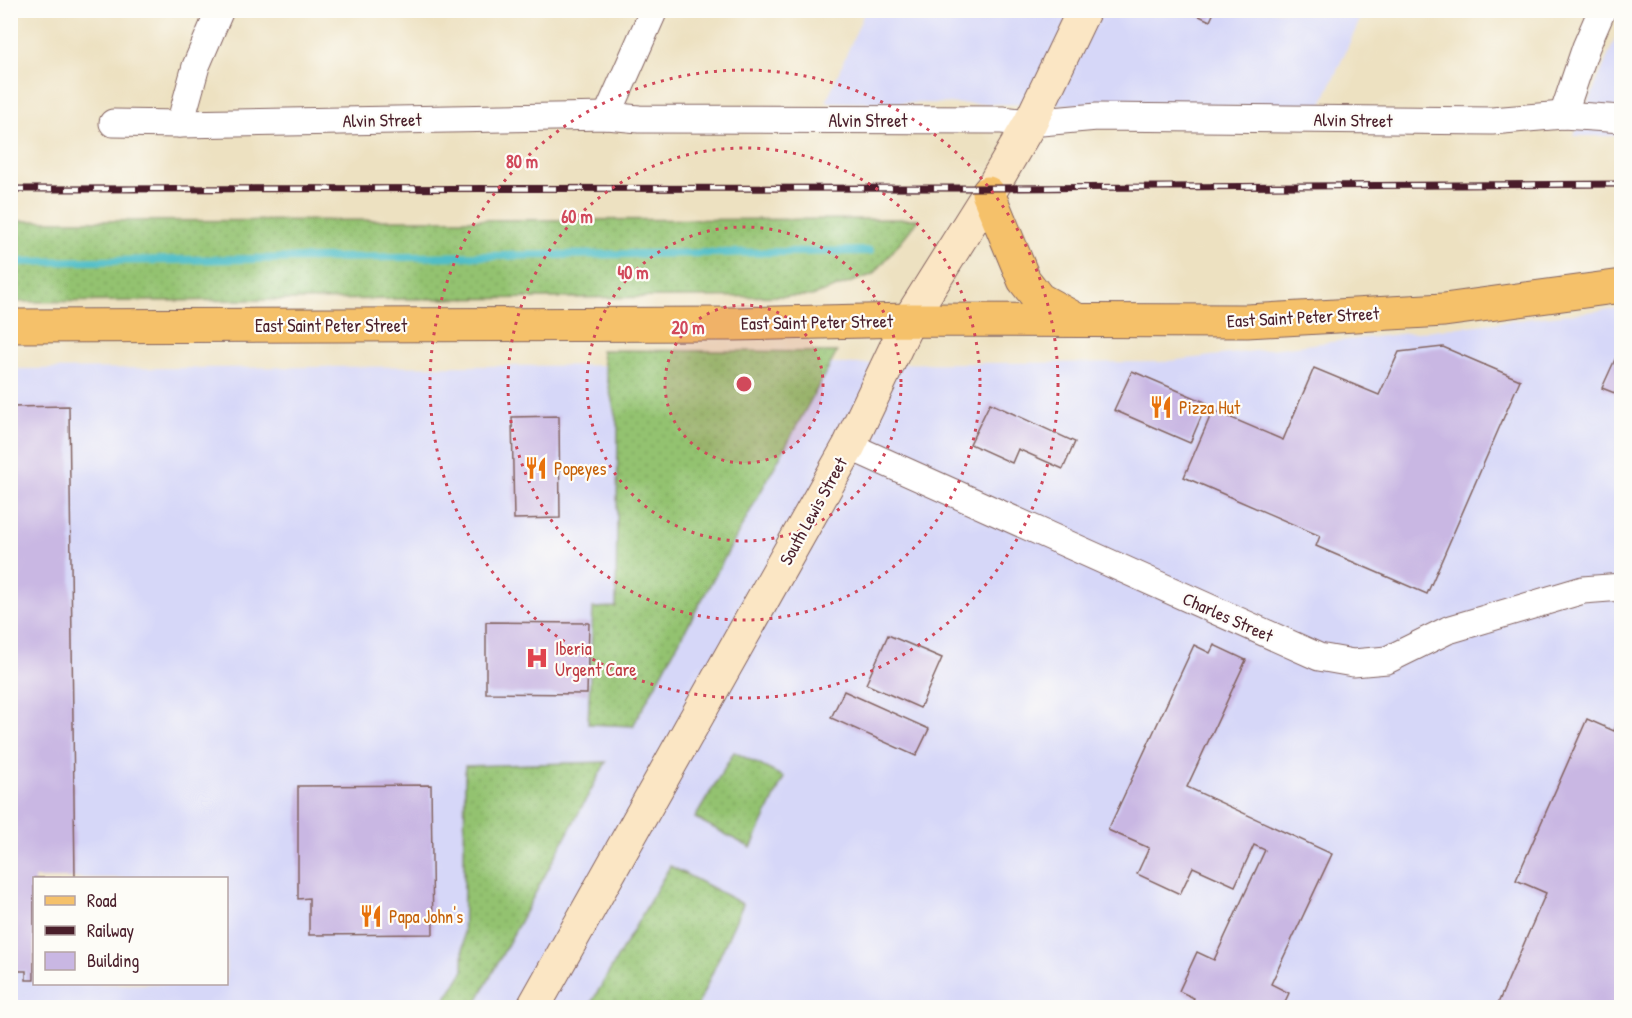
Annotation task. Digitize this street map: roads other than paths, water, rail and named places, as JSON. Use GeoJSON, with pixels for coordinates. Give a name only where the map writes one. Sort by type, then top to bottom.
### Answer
{"type":"FeatureCollection","features":[{"type":"Feature","properties":{"kind":"main road","name":"South Lewis Street"},"geometry":{"type":"LineString","coordinates":[[533,1008],[849,446],[909,321],[1030,123],[1084,10]]}},
{"type":"Feature","properties":{"kind":"main road"},"geometry":{"type":"LineString","coordinates":[[988,193],[1024,280],[1039,299],[1079,321]]}},
{"type":"Feature","properties":{"kind":"main road","name":"East Saint Peter Street"},"geometry":{"type":"LineString","coordinates":[[10,326],[1247,321],[1444,310],[1622,286]]}},
{"type":"Feature","properties":{"kind":"street"},"geometry":{"type":"LineString","coordinates":[[180,124],[196,66],[220,10]]}},
{"type":"Feature","properties":{"kind":"street"},"geometry":{"type":"LineString","coordinates":[[607,116],[654,10]]}},
{"type":"Feature","properties":{"kind":"street"},"geometry":{"type":"LineString","coordinates":[[1563,115],[1586,47],[1602,10]]}},
{"type":"Feature","properties":{"kind":"street","name":"Alvin Street"},"geometry":{"type":"LineString","coordinates":[[113,123],[180,124],[607,116],[639,119],[992,120],[1030,123],[1096,117],[1492,121],[1563,115],[1622,119]]}},
{"type":"Feature","properties":{"kind":"street","name":"Charles Street"},"geometry":{"type":"LineString","coordinates":[[849,446],[1319,657],[1353,663],[1387,660],[1448,630],[1582,590],[1622,587]]}},
{"type":"Feature","properties":{"kind":"waterway"},"geometry":{"type":"LineString","coordinates":[[10,262],[870,251]]}},
{"type":"Feature","properties":{"kind":"railway"},"geometry":{"type":"LineString","coordinates":[[10,189],[992,188],[1622,184]]}},
{"type":"Feature","properties":{"kind":"place","name":"Pizza Hut"},"geometry":{"type":"Point","coordinates":[1161,407]}},
{"type":"Feature","properties":{"kind":"place","name":"Popeyes"},"geometry":{"type":"Point","coordinates":[536,468]}},
{"type":"Feature","properties":{"kind":"place","name":"Iberia Urgent Care"},"geometry":{"type":"Point","coordinates":[537,658]}},
{"type":"Feature","properties":{"kind":"place","name":"Papa John's"},"geometry":{"type":"Point","coordinates":[371,916]}}]}
